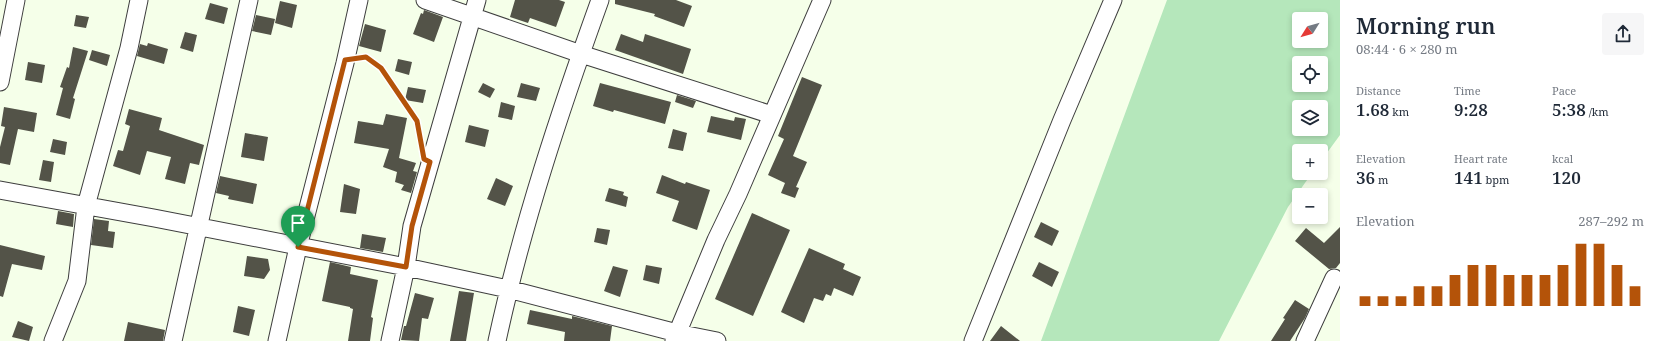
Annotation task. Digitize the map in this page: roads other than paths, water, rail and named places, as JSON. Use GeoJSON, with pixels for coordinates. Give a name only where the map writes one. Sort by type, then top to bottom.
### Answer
{"type":"FeatureCollection","features":[{"type":"Feature","properties":{"kind":"street"},"geometry":{"type":"LineString","coordinates":[[0,82],[16,0]]}},
{"type":"Feature","properties":{"kind":"street"},"geometry":{"type":"LineString","coordinates":[[52,341],[78,281],[86,206],[129,48],[139,0]]}},
{"type":"Feature","properties":{"kind":"street"},"geometry":{"type":"LineString","coordinates":[[173,341],[248,0]]}},
{"type":"Feature","properties":{"kind":"street"},"geometry":{"type":"LineString","coordinates":[[277,341],[298,247],[359,0]]}},
{"type":"Feature","properties":{"kind":"street"},"geometry":{"type":"LineString","coordinates":[[424,0],[474,8],[580,54],[772,115]]}},
{"type":"Feature","properties":{"kind":"street"},"geometry":{"type":"LineString","coordinates":[[498,341],[508,289],[541,175],[580,54],[600,0]]}},
{"type":"Feature","properties":{"kind":"street"},"geometry":{"type":"LineString","coordinates":[[675,337],[822,0]]}},
{"type":"Feature","properties":{"kind":"street"},"geometry":{"type":"LineString","coordinates":[[973,341],[1062,120],[1113,0]]}},
{"type":"Feature","properties":{"kind":"street"},"geometry":{"type":"LineString","coordinates":[[390,341],[406,267],[412,226],[420,194],[440,130],[474,8]]}},
{"type":"Feature","properties":{"kind":"street"},"geometry":{"type":"LineString","coordinates":[[0,190],[406,267],[508,289],[675,337],[717,341]]}},
{"type":"Feature","properties":{"kind":"street"},"geometry":{"type":"LineString","coordinates":[[1305,341],[1334,278]]}}]}
